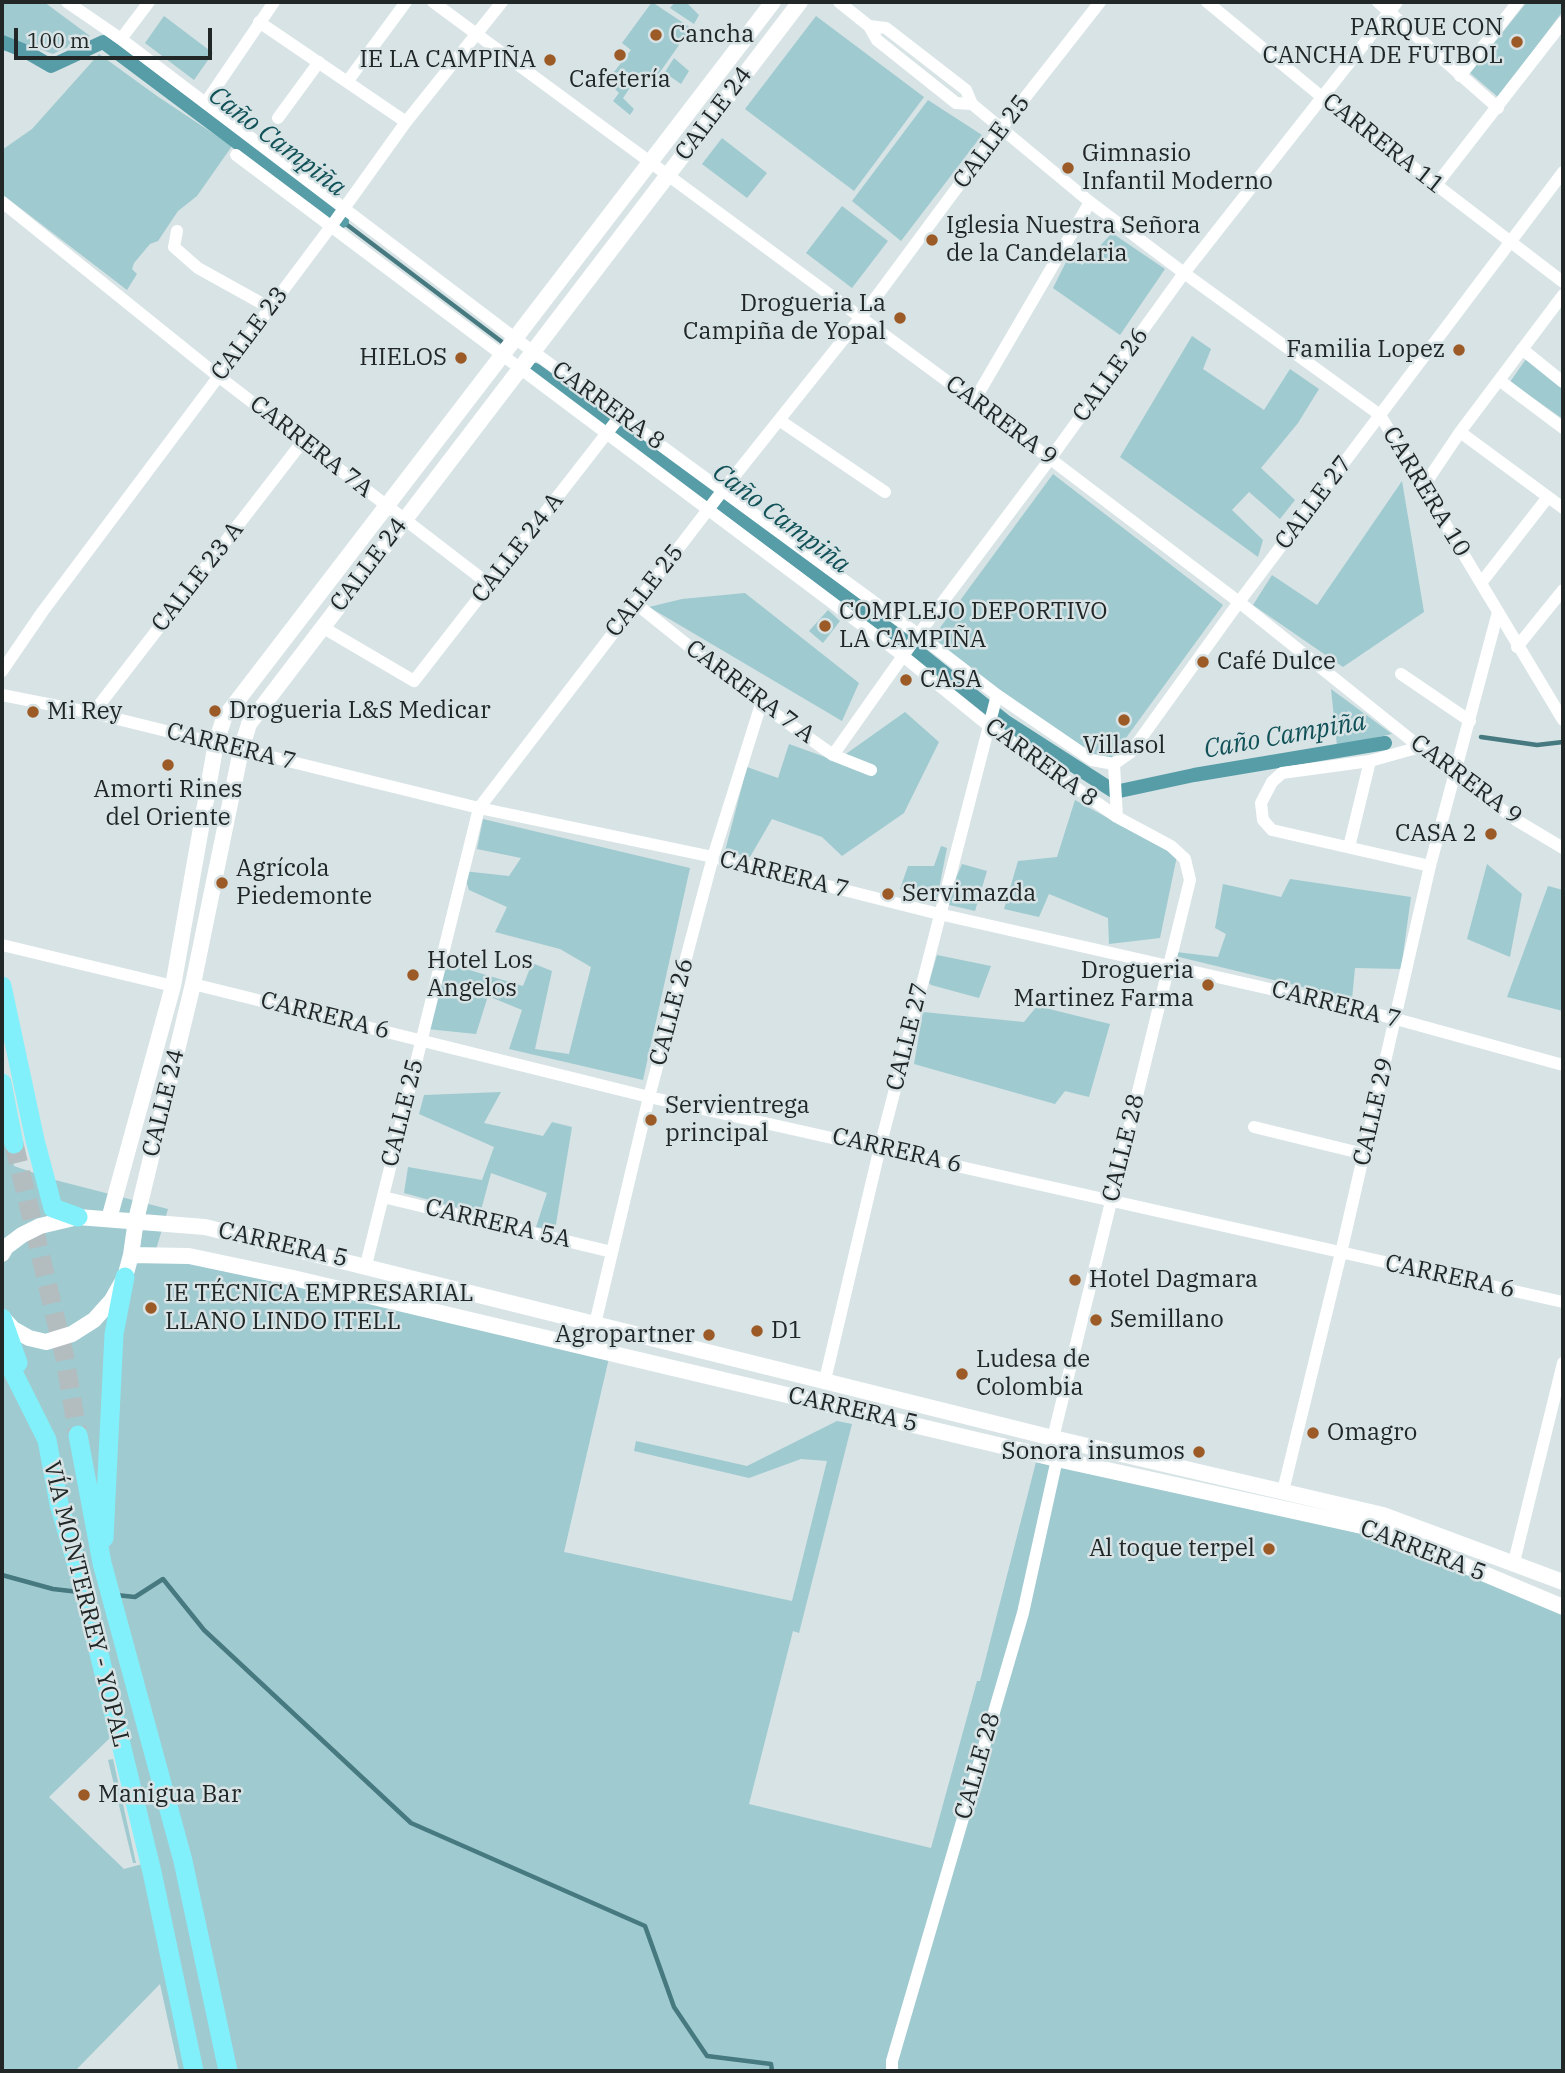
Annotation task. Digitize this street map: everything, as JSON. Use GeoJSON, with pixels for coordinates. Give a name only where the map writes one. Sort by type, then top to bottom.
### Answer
{"type":"FeatureCollection","features":[{"type":"Feature","properties":{"kind":"main road","name":"CALLE 24"},"geometry":{"type":"LineString","coordinates":[[109,1219],[173,986],[216,743],[224,718],[773,2]]}},
{"type":"Feature","properties":{"kind":"main road","name":"CALLE 24"},"geometry":{"type":"LineString","coordinates":[[2,1317],[13,1329],[29,1338],[46,1342],[72,1334],[94,1320],[112,1300],[125,1277],[192,984],[241,750],[249,724],[800,2]]}},
{"type":"Feature","properties":{"kind":"main road"},"geometry":{"type":"LineString","coordinates":[[2,986],[35,1140],[53,1208],[78,1217]]}},
{"type":"Feature","properties":{"kind":"main road"},"geometry":{"type":"LineString","coordinates":[[2,1083],[14,1144]]}},
{"type":"Feature","properties":{"kind":"main road","name":"CARRERA 5"},"geometry":{"type":"LineString","coordinates":[[2,1254],[6,1247],[22,1235],[40,1226],[78,1217],[205,1227],[1053,1438],[1383,1515],[1563,1582]]}},
{"type":"Feature","properties":{"kind":"main road","name":"CARRERA 5"},"geometry":{"type":"LineString","coordinates":[[131,1255],[189,1256],[293,1278],[1058,1460],[1380,1530],[1563,1607]]}},
{"type":"Feature","properties":{"kind":"main road"},"geometry":{"type":"LineString","coordinates":[[104,1570],[114,1334],[125,1277]]}},
{"type":"Feature","properties":{"kind":"main road"},"geometry":{"type":"LineString","coordinates":[[2,1317],[47,1440]]}},
{"type":"Feature","properties":{"kind":"main road","name":"VÍA MONTERREY - YOPAL"},"geometry":{"type":"LineString","coordinates":[[2,1350],[47,1440],[59,1504],[81,1578],[152,1872],[194,2071]]}},
{"type":"Feature","properties":{"kind":"main road","name":"VÍA MONTERREY - YOPAL"},"geometry":{"type":"LineString","coordinates":[[78,1435],[104,1570],[183,1861],[228,2071]]}},
{"type":"Feature","properties":{"kind":"street","name":"CARRERA 8"},"geometry":{"type":"LineString","coordinates":[[67,2],[206,102],[337,217],[521,369],[614,424],[721,493],[917,637],[996,701],[1092,760],[1114,764],[1117,817]]}},
{"type":"Feature","properties":{"kind":"street"},"geometry":{"type":"LineString","coordinates":[[121,39],[149,2]]}},
{"type":"Feature","properties":{"kind":"street"},"geometry":{"type":"LineString","coordinates":[[206,102],[274,2]]}},
{"type":"Feature","properties":{"kind":"street"},"geometry":{"type":"LineString","coordinates":[[347,82],[406,2]]}},
{"type":"Feature","properties":{"kind":"street","name":"CARRERA 9"},"geometry":{"type":"LineString","coordinates":[[433,2],[862,316],[1239,602],[1456,776],[1516,820],[1563,848]]}},
{"type":"Feature","properties":{"kind":"street","name":"CALLE 23"},"geometry":{"type":"LineString","coordinates":[[2,671],[43,611],[406,122],[502,2]]}},
{"type":"Feature","properties":{"kind":"street","name":"CARRERA 10"},"geometry":{"type":"LineString","coordinates":[[839,2],[869,26],[877,40],[956,103],[972,104],[1090,202],[1184,274],[1380,415],[1517,647],[1562,716]]}},
{"type":"Feature","properties":{"kind":"street","name":"CALLE 25"},"geometry":{"type":"LineString","coordinates":[[366,1265],[479,808],[635,603],[862,316],[1002,127],[1100,2]]}},
{"type":"Feature","properties":{"kind":"street","name":"CARRERA 11"},"geometry":{"type":"LineString","coordinates":[[1207,2],[1323,98],[1563,282]]}},
{"type":"Feature","properties":{"kind":"street"},"geometry":{"type":"LineString","coordinates":[[1378,2],[1393,7],[1460,76],[1498,108]]}},
{"type":"Feature","properties":{"kind":"street"},"geometry":{"type":"LineString","coordinates":[[1460,76],[1518,2]]}},
{"type":"Feature","properties":{"kind":"street","name":"CALLE 26"},"geometry":{"type":"LineString","coordinates":[[833,755],[904,654],[1184,274],[1393,7]]}},
{"type":"Feature","properties":{"kind":"street"},"geometry":{"type":"LineString","coordinates":[[259,22],[406,122]]}},
{"type":"Feature","properties":{"kind":"street"},"geometry":{"type":"LineString","coordinates":[[1436,184],[1563,22]]}},
{"type":"Feature","properties":{"kind":"street"},"geometry":{"type":"LineString","coordinates":[[278,118],[319,62]]}},
{"type":"Feature","properties":{"kind":"street"},"geometry":{"type":"LineString","coordinates":[[236,155],[337,217]]}},
{"type":"Feature","properties":{"kind":"street","name":"CALLE 27"},"geometry":{"type":"LineString","coordinates":[[1114,764],[1131,752],[1239,602],[1563,172]]}},
{"type":"Feature","properties":{"kind":"street"},"geometry":{"type":"LineString","coordinates":[[1552,187],[1563,196]]}},
{"type":"Feature","properties":{"kind":"street","name":"CARRERA 7A"},"geometry":{"type":"LineString","coordinates":[[2,202],[218,376],[490,585]]}},
{"type":"Feature","properties":{"kind":"street"},"geometry":{"type":"LineString","coordinates":[[974,401],[1090,202]]}},
{"type":"Feature","properties":{"kind":"street","name":"CARRERA 8"},"geometry":{"type":"LineString","coordinates":[[337,217],[534,352],[710,507],[904,654],[990,723],[1117,817],[1171,846],[1185,859]]}},
{"type":"Feature","properties":{"kind":"street"},"geometry":{"type":"LineString","coordinates":[[177,231],[174,247],[198,268],[270,308]]}},
{"type":"Feature","properties":{"kind":"street"},"geometry":{"type":"LineString","coordinates":[[1423,487],[1460,432],[1563,295]]}},
{"type":"Feature","properties":{"kind":"street"},"geometry":{"type":"LineString","coordinates":[[1522,349],[1563,382]]}},
{"type":"Feature","properties":{"kind":"street"},"geometry":{"type":"LineString","coordinates":[[1499,380],[1563,428]]}},
{"type":"Feature","properties":{"kind":"street"},"geometry":{"type":"LineString","coordinates":[[779,420],[884,492]]}},
{"type":"Feature","properties":{"kind":"street","name":"CALLE 24 A"},"geometry":{"type":"LineString","coordinates":[[322,627],[414,681],[614,424]]}},
{"type":"Feature","properties":{"kind":"street"},"geometry":{"type":"LineString","coordinates":[[1460,432],[1563,508]]}},
{"type":"Feature","properties":{"kind":"street","name":"CALLE 23 A"},"geometry":{"type":"LineString","coordinates":[[93,713],[303,441]]}},
{"type":"Feature","properties":{"kind":"street"},"geometry":{"type":"LineString","coordinates":[[1481,583],[1548,497]]}},
{"type":"Feature","properties":{"kind":"street"},"geometry":{"type":"LineString","coordinates":[[1517,647],[1563,590]]}},
{"type":"Feature","properties":{"kind":"street","name":"CARRERA 7 A"},"geometry":{"type":"LineString","coordinates":[[635,603],[761,704],[833,755],[871,770]]}},
{"type":"Feature","properties":{"kind":"street","name":"CALLE 29"},"geometry":{"type":"LineString","coordinates":[[1283,1491],[1430,866],[1498,612]]}},
{"type":"Feature","properties":{"kind":"street"},"geometry":{"type":"LineString","coordinates":[[1401,674],[1470,721]]}},
{"type":"Feature","properties":{"kind":"street","name":"CARRERA 7"},"geometry":{"type":"LineString","coordinates":[[2,695],[93,713],[479,808],[712,857],[939,914],[1396,1019],[1563,1065]]}},
{"type":"Feature","properties":{"kind":"street","name":"CALLE 27"},"geometry":{"type":"LineString","coordinates":[[825,1380],[880,1147],[996,701]]}},
{"type":"Feature","properties":{"kind":"street","name":"CALLE 26"},"geometry":{"type":"LineString","coordinates":[[595,1324],[649,1097],[712,857],[761,704]]}},
{"type":"Feature","properties":{"kind":"street"},"geometry":{"type":"LineString","coordinates":[[1420,747],[1370,761],[1282,773],[1272,782],[1261,803],[1263,820],[1272,830],[1430,866]]}},
{"type":"Feature","properties":{"kind":"street"},"geometry":{"type":"LineString","coordinates":[[1349,847],[1370,761]]}},
{"type":"Feature","properties":{"kind":"street","name":"CALLE 28"},"geometry":{"type":"LineString","coordinates":[[1053,1438],[1190,880],[1185,859]]}},
{"type":"Feature","properties":{"kind":"street"},"geometry":{"type":"LineString","coordinates":[[2,945],[173,986]]}},
{"type":"Feature","properties":{"kind":"street","name":"CARRERA 6"},"geometry":{"type":"LineString","coordinates":[[192,984],[649,1097],[1563,1302]]}},
{"type":"Feature","properties":{"kind":"street"},"geometry":{"type":"LineString","coordinates":[[1254,1127],[1364,1154]]}},
{"type":"Feature","properties":{"kind":"street","name":"CARRERA 5A"},"geometry":{"type":"LineString","coordinates":[[383,1197],[612,1252]]}},
{"type":"Feature","properties":{"kind":"street"},"geometry":{"type":"LineString","coordinates":[[1514,1562],[1563,1363]]}},
{"type":"Feature","properties":{"kind":"street","name":"CALLE 28"},"geometry":{"type":"LineString","coordinates":[[892,2071],[892,2061],[1023,1613],[1058,1460]]}},
{"type":"Feature","properties":{"kind":"shaded area"},"geometry":{"type":"Polygon","coordinates":[[[2,2],[44,2],[90,36],[53,54],[2,35],[2,2]]]}},
{"type":"Feature","properties":{"kind":"shaded area","name":"Cancha"},"geometry":{"type":"Polygon","coordinates":[[[652,2],[691,28],[653,82],[640,73],[623,98],[634,109],[630,115],[613,101],[619,93],[607,81],[631,50],[622,43],[652,2]]]}},
{"type":"Feature","properties":{"kind":"shaded area"},"geometry":{"type":"Polygon","coordinates":[[[675,2],[689,2],[699,15],[694,24],[670,8],[675,2]]]}},
{"type":"Feature","properties":{"kind":"shaded area","name":"PARQUE CON CANCHA DE FUTBOL"},"geometry":{"type":"Polygon","coordinates":[[[1527,2],[1563,2],[1563,11],[1498,97],[1470,73],[1527,2]]]}},
{"type":"Feature","properties":{"kind":"shaded area"},"geometry":{"type":"Polygon","coordinates":[[[164,16],[213,53],[194,80],[145,43],[164,16]]]}},
{"type":"Feature","properties":{"kind":"shaded area"},"geometry":{"type":"Polygon","coordinates":[[[816,16],[924,97],[854,191],[745,109],[816,16]]]}},
{"type":"Feature","properties":{"kind":"shaded area"},"geometry":{"type":"Polygon","coordinates":[[[99,54],[232,146],[197,196],[178,211],[158,241],[150,244],[134,263],[132,269],[137,274],[127,290],[2,194],[2,150],[32,129],[99,54]]]}},
{"type":"Feature","properties":{"kind":"shaded area"},"geometry":{"type":"Polygon","coordinates":[[[674,58],[689,71],[681,84],[671,77],[662,87],[658,83],[674,58]]]}},
{"type":"Feature","properties":{"kind":"shaded area"},"geometry":{"type":"Polygon","coordinates":[[[928,100],[982,135],[901,241],[852,201],[928,100]]]}},
{"type":"Feature","properties":{"kind":"shaded area"},"geometry":{"type":"Polygon","coordinates":[[[722,138],[767,173],[747,198],[702,164],[722,138]]]}},
{"type":"Feature","properties":{"kind":"shaded area"},"geometry":{"type":"Polygon","coordinates":[[[842,206],[888,241],[852,288],[806,253],[842,206]]]}},
{"type":"Feature","properties":{"kind":"shaded area"},"geometry":{"type":"Polygon","coordinates":[[[1112,233],[1165,269],[1120,335],[1053,288],[1070,254],[1082,265],[1112,233]]]}},
{"type":"Feature","properties":{"kind":"shaded area"},"geometry":{"type":"Polygon","coordinates":[[[1192,336],[1211,349],[1203,369],[1264,410],[1290,369],[1319,389],[1298,423],[1261,468],[1295,500],[1280,519],[1249,492],[1232,510],[1263,540],[1258,557],[1120,457],[1192,336]]]}},
{"type":"Feature","properties":{"kind":"shaded area"},"geometry":{"type":"Polygon","coordinates":[[[1526,359],[1563,387],[1563,419],[1510,382],[1526,359]]]}},
{"type":"Feature","properties":{"kind":"shaded area"},"geometry":{"type":"Polygon","coordinates":[[[1053,474],[1223,605],[1104,768],[931,640],[1053,474]]]}},
{"type":"Feature","properties":{"kind":"shaded area"},"geometry":{"type":"Polygon","coordinates":[[[1402,481],[1424,612],[1343,667],[1253,605],[1272,575],[1317,605],[1402,481]]]}},
{"type":"Feature","properties":{"kind":"shaded area"},"geometry":{"type":"Polygon","coordinates":[[[745,593],[859,683],[842,721],[649,607],[682,599],[745,593]]]}},
{"type":"Feature","properties":{"kind":"shaded area","name":"COMPLEJO DEPORTIVO LA CAMPIÑA"},"geometry":{"type":"Polygon","coordinates":[[[828,610],[840,621],[823,643],[809,631],[828,610]]]}},
{"type":"Feature","properties":{"kind":"shaded area"},"geometry":{"type":"Polygon","coordinates":[[[1331,689],[1392,734],[1337,746],[1331,689]]]}},
{"type":"Feature","properties":{"kind":"shaded area"},"geometry":{"type":"Polygon","coordinates":[[[905,712],[939,742],[904,813],[842,856],[822,837],[772,819],[750,857],[725,851],[747,767],[778,778],[789,744],[836,761],[905,712]]]}},
{"type":"Feature","properties":{"kind":"shaded area"},"geometry":{"type":"Polygon","coordinates":[[[1075,800],[1177,856],[1160,938],[1109,944],[1108,918],[1049,894],[1039,917],[1004,909],[1018,861],[1057,857],[1075,800]]]}},
{"type":"Feature","properties":{"kind":"shaded area"},"geometry":{"type":"Polygon","coordinates":[[[483,819],[690,868],[643,1080],[509,1049],[522,1010],[488,996],[476,1034],[427,1029],[446,963],[523,986],[532,963],[552,971],[535,1049],[569,1054],[591,967],[560,949],[495,932],[507,907],[469,890],[463,871],[509,876],[521,858],[477,849],[483,819]]]}},
{"type":"Feature","properties":{"kind":"shaded area"},"geometry":{"type":"Polygon","coordinates":[[[941,846],[947,848],[937,899],[900,889],[908,866],[934,866],[941,846]]]}},
{"type":"Feature","properties":{"kind":"shaded area"},"geometry":{"type":"Polygon","coordinates":[[[962,864],[987,871],[975,911],[945,904],[962,864]]]}},
{"type":"Feature","properties":{"kind":"shaded area"},"geometry":{"type":"Polygon","coordinates":[[[1487,864],[1522,894],[1510,957],[1467,939],[1487,864]]]}},
{"type":"Feature","properties":{"kind":"shaded area"},"geometry":{"type":"Polygon","coordinates":[[[1290,879],[1411,897],[1401,969],[1355,968],[1352,999],[1175,956],[1176,952],[1218,957],[1226,934],[1215,928],[1223,884],[1281,897],[1290,879]]]}},
{"type":"Feature","properties":{"kind":"shaded area"},"geometry":{"type":"Polygon","coordinates":[[[1548,886],[1563,890],[1563,1011],[1507,997],[1548,886]]]}},
{"type":"Feature","properties":{"kind":"shaded area"},"geometry":{"type":"Polygon","coordinates":[[[937,955],[991,966],[979,998],[929,983],[937,955]]]}},
{"type":"Feature","properties":{"kind":"shaded area"},"geometry":{"type":"Polygon","coordinates":[[[1037,1006],[1110,1024],[1089,1097],[1065,1091],[1055,1104],[914,1064],[923,1012],[1024,1022],[1037,1006]]]}},
{"type":"Feature","properties":{"kind":"shaded area"},"geometry":{"type":"Polygon","coordinates":[[[501,1092],[484,1123],[543,1136],[552,1122],[572,1127],[555,1230],[536,1227],[547,1193],[491,1173],[480,1214],[404,1193],[408,1167],[482,1180],[494,1147],[419,1114],[424,1095],[501,1092]]]}},
{"type":"Feature","properties":{"kind":"shaded area"},"geometry":{"type":"Polygon","coordinates":[[[2,1119],[14,1166],[55,1180],[168,1209],[153,1260],[190,1261],[609,1358],[564,1552],[792,1601],[827,1461],[801,1459],[749,1478],[634,1451],[636,1441],[747,1466],[837,1421],[852,1424],[799,1633],[793,1631],[749,1804],[931,1848],[977,1681],[980,1681],[1036,1462],[1380,1535],[1563,1612],[1563,2071],[179,2071],[160,1984],[75,2071],[2,2071],[2,1119]],[[113,1735],[49,1797],[124,1869],[146,1863],[113,1735]]]}},
{"type":"Feature","properties":{"kind":"shaded area"},"geometry":{"type":"Polygon","coordinates":[[[113,1759],[136,1863],[133,1863],[108,1760],[113,1759]]]}},
{"type":"Feature","properties":{"kind":"waterway","name":"Caño Campiña"},"geometry":{"type":"LineString","coordinates":[[2,42],[51,66],[103,42],[342,221]]}},
{"type":"Feature","properties":{"kind":"waterway"},"geometry":{"type":"LineString","coordinates":[[342,221],[506,345]]}},
{"type":"Feature","properties":{"kind":"waterway","name":"Caño Campiña"},"geometry":{"type":"LineString","coordinates":[[535,370],[710,495],[902,639],[1006,722],[1115,792],[1194,775],[1385,743]]}},
{"type":"Feature","properties":{"kind":"waterway","name":"Caño Campiña"},"geometry":{"type":"LineString","coordinates":[[1481,737],[1537,745],[1563,742]]}},
{"type":"Feature","properties":{"kind":"waterway"},"geometry":{"type":"LineString","coordinates":[[2,1575],[53,1589],[79,1592]]}},
{"type":"Feature","properties":{"kind":"waterway"},"geometry":{"type":"LineString","coordinates":[[116,1595],[135,1597],[163,1579],[204,1630],[411,1823],[645,1926],[674,2007],[707,2056],[771,2064],[772,2071]]}},
{"type":"Feature","properties":{"kind":"tunnel"},"geometry":{"type":"LineString","coordinates":[[14,1144],[64,1354],[78,1435]]}},
{"type":"Feature","properties":{"kind":"place","name":"Cancha"},"geometry":{"type":"Point","coordinates":[656,35]}},
{"type":"Feature","properties":{"kind":"place","name":"PARQUE CON CANCHA DE FUTBOL"},"geometry":{"type":"Point","coordinates":[1517,42]}},
{"type":"Feature","properties":{"kind":"place","name":"Cafetería"},"geometry":{"type":"Point","coordinates":[620,55]}},
{"type":"Feature","properties":{"kind":"place","name":"IE LA CAMPIÑA"},"geometry":{"type":"Point","coordinates":[550,60]}},
{"type":"Feature","properties":{"kind":"place","name":"Gimnasio Infantil Moderno"},"geometry":{"type":"Point","coordinates":[1068,168]}},
{"type":"Feature","properties":{"kind":"place","name":"Iglesia Nuestra Señora de la Candelaria"},"geometry":{"type":"Point","coordinates":[932,240]}},
{"type":"Feature","properties":{"kind":"place","name":"Drogueria La Campiña de Yopal"},"geometry":{"type":"Point","coordinates":[900,318]}},
{"type":"Feature","properties":{"kind":"place","name":"Familia Lopez"},"geometry":{"type":"Point","coordinates":[1459,350]}},
{"type":"Feature","properties":{"kind":"place","name":"HIELOS"},"geometry":{"type":"Point","coordinates":[461,358]}},
{"type":"Feature","properties":{"kind":"place","name":"COMPLEJO DEPORTIVO LA CAMPIÑA"},"geometry":{"type":"Point","coordinates":[825,626]}},
{"type":"Feature","properties":{"kind":"place","name":"Café Dulce"},"geometry":{"type":"Point","coordinates":[1203,662]}},
{"type":"Feature","properties":{"kind":"place","name":"CASA"},"geometry":{"type":"Point","coordinates":[906,680]}},
{"type":"Feature","properties":{"kind":"place","name":"Drogueria L&S Medicar"},"geometry":{"type":"Point","coordinates":[215,711]}},
{"type":"Feature","properties":{"kind":"place","name":"Mi Rey"},"geometry":{"type":"Point","coordinates":[33,712]}},
{"type":"Feature","properties":{"kind":"place","name":"Villasol"},"geometry":{"type":"Point","coordinates":[1124,720]}},
{"type":"Feature","properties":{"kind":"place","name":"Amorti Rines del Oriente"},"geometry":{"type":"Point","coordinates":[168,765]}},
{"type":"Feature","properties":{"kind":"place","name":"CASA 2"},"geometry":{"type":"Point","coordinates":[1491,834]}},
{"type":"Feature","properties":{"kind":"place","name":"Agrícola Piedemonte"},"geometry":{"type":"Point","coordinates":[222,883]}},
{"type":"Feature","properties":{"kind":"place","name":"Servimazda"},"geometry":{"type":"Point","coordinates":[888,894]}},
{"type":"Feature","properties":{"kind":"place","name":"Hotel Los Angelos"},"geometry":{"type":"Point","coordinates":[413,975]}},
{"type":"Feature","properties":{"kind":"place","name":"Drogueria Martinez Farma"},"geometry":{"type":"Point","coordinates":[1208,985]}},
{"type":"Feature","properties":{"kind":"place","name":"Servientrega principal"},"geometry":{"type":"Point","coordinates":[651,1120]}},
{"type":"Feature","properties":{"kind":"place","name":"Hotel Dagmara"},"geometry":{"type":"Point","coordinates":[1075,1280]}},
{"type":"Feature","properties":{"kind":"place","name":"IE TÉCNICA EMPRESARIAL LLANO LINDO ITELL"},"geometry":{"type":"Point","coordinates":[151,1308]}},
{"type":"Feature","properties":{"kind":"place","name":"Semillano"},"geometry":{"type":"Point","coordinates":[1096,1320]}},
{"type":"Feature","properties":{"kind":"place","name":"D1"},"geometry":{"type":"Point","coordinates":[757,1331]}},
{"type":"Feature","properties":{"kind":"place","name":"Agropartner"},"geometry":{"type":"Point","coordinates":[709,1335]}},
{"type":"Feature","properties":{"kind":"place","name":"Ludesa de Colombia"},"geometry":{"type":"Point","coordinates":[962,1374]}},
{"type":"Feature","properties":{"kind":"place","name":"Omagro"},"geometry":{"type":"Point","coordinates":[1313,1433]}},
{"type":"Feature","properties":{"kind":"place","name":"Sonora insumos"},"geometry":{"type":"Point","coordinates":[1199,1452]}},
{"type":"Feature","properties":{"kind":"place","name":"Al toque terpel"},"geometry":{"type":"Point","coordinates":[1269,1549]}},
{"type":"Feature","properties":{"kind":"place","name":"Manigua Bar"},"geometry":{"type":"Point","coordinates":[84,1795]}}]}
